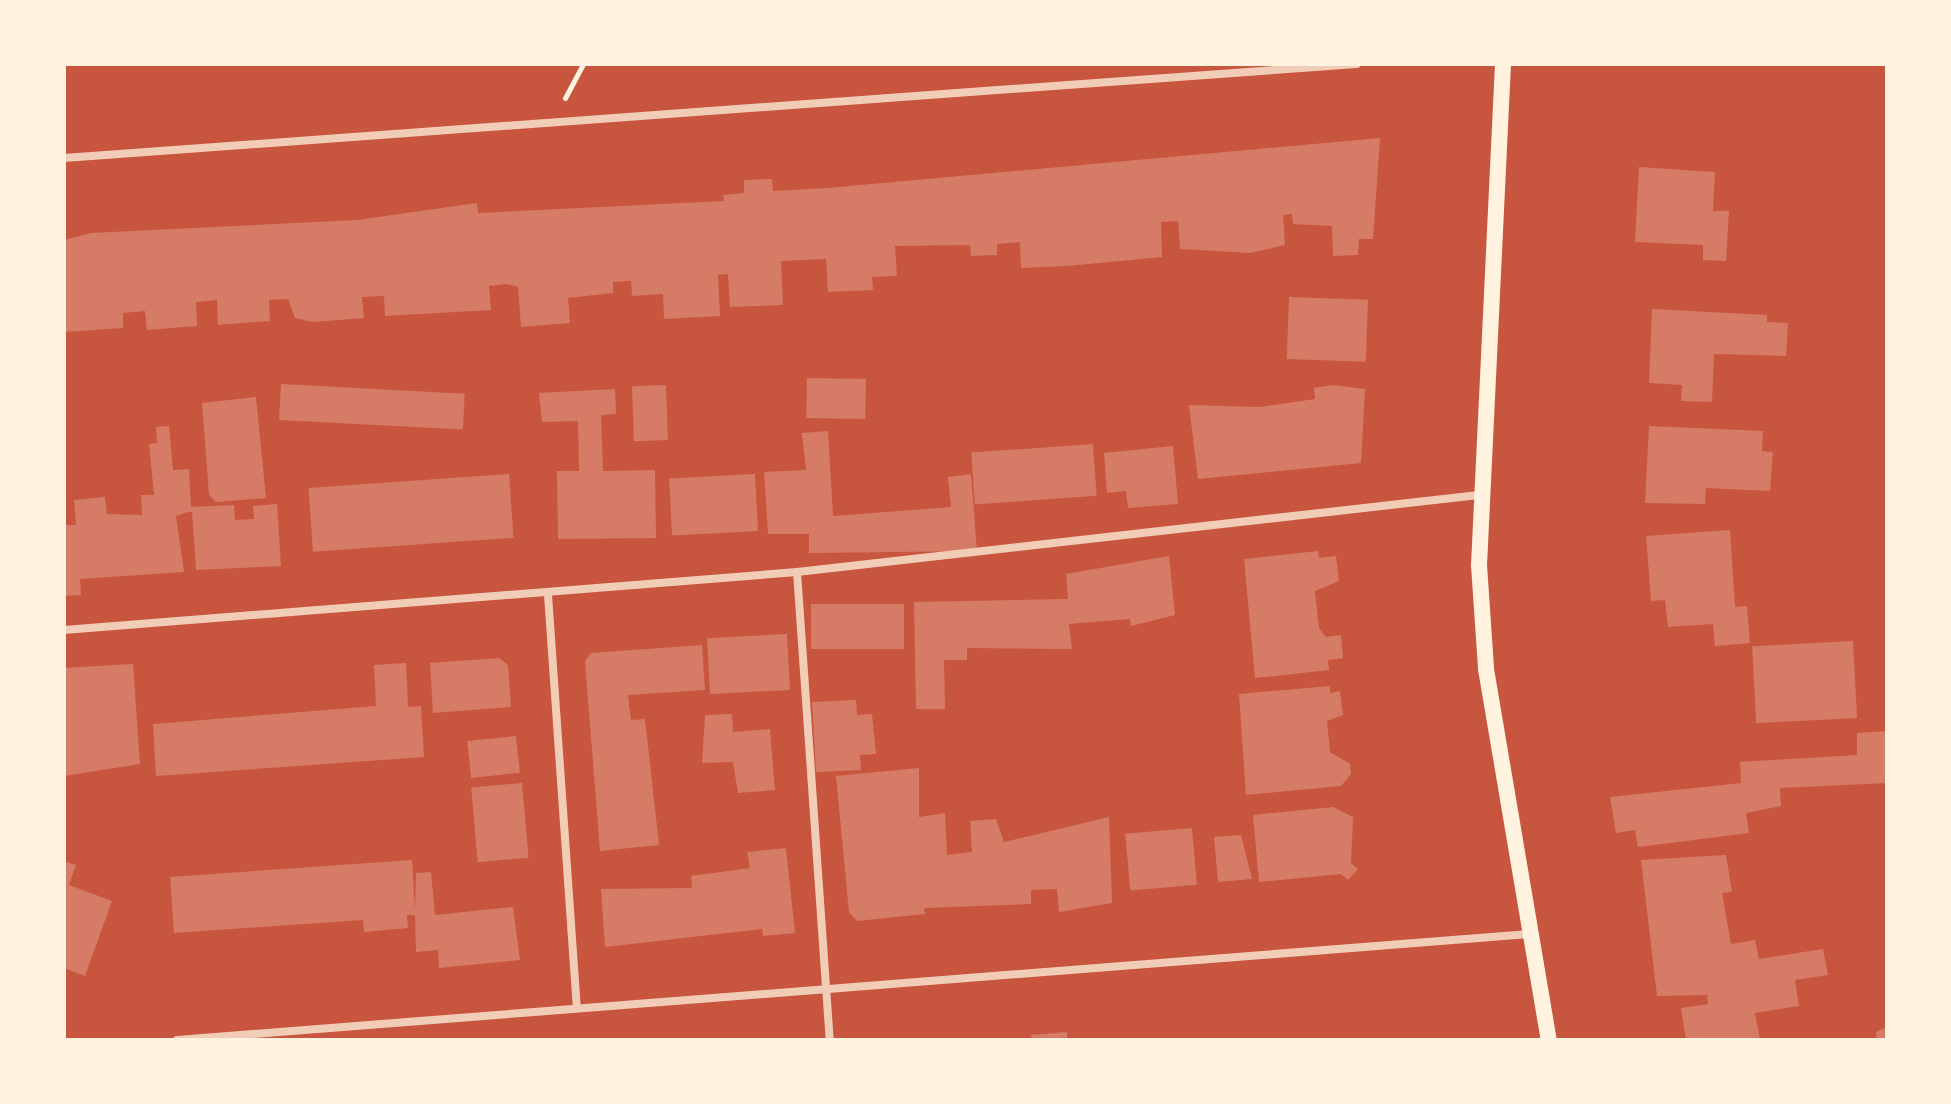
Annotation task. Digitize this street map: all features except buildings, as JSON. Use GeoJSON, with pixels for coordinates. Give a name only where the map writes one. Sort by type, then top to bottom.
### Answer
{"type":"FeatureCollection","features":[{"type":"Feature","properties":{"kind":"main road"},"geometry":{"type":"LineString","coordinates":[[1503,64],[1479,495],[1486,669],[1549,1040]]}},
{"type":"Feature","properties":{"kind":"street"},"geometry":{"type":"LineString","coordinates":[[64,158],[1357,64]]}},
{"type":"Feature","properties":{"kind":"street"},"geometry":{"type":"LineString","coordinates":[[64,630],[548,595],[797,572],[1479,495]]}},
{"type":"Feature","properties":{"kind":"street"},"geometry":{"type":"LineString","coordinates":[[797,572],[830,1040]]}},
{"type":"Feature","properties":{"kind":"street"},"geometry":{"type":"LineString","coordinates":[[548,595],[577,1008]]}},
{"type":"Feature","properties":{"kind":"street"},"geometry":{"type":"LineString","coordinates":[[177,1040],[1530,934]]}},
{"type":"Feature","properties":{"kind":"path"},"geometry":{"type":"LineString","coordinates":[[552,123],[583,64]]}}]}
